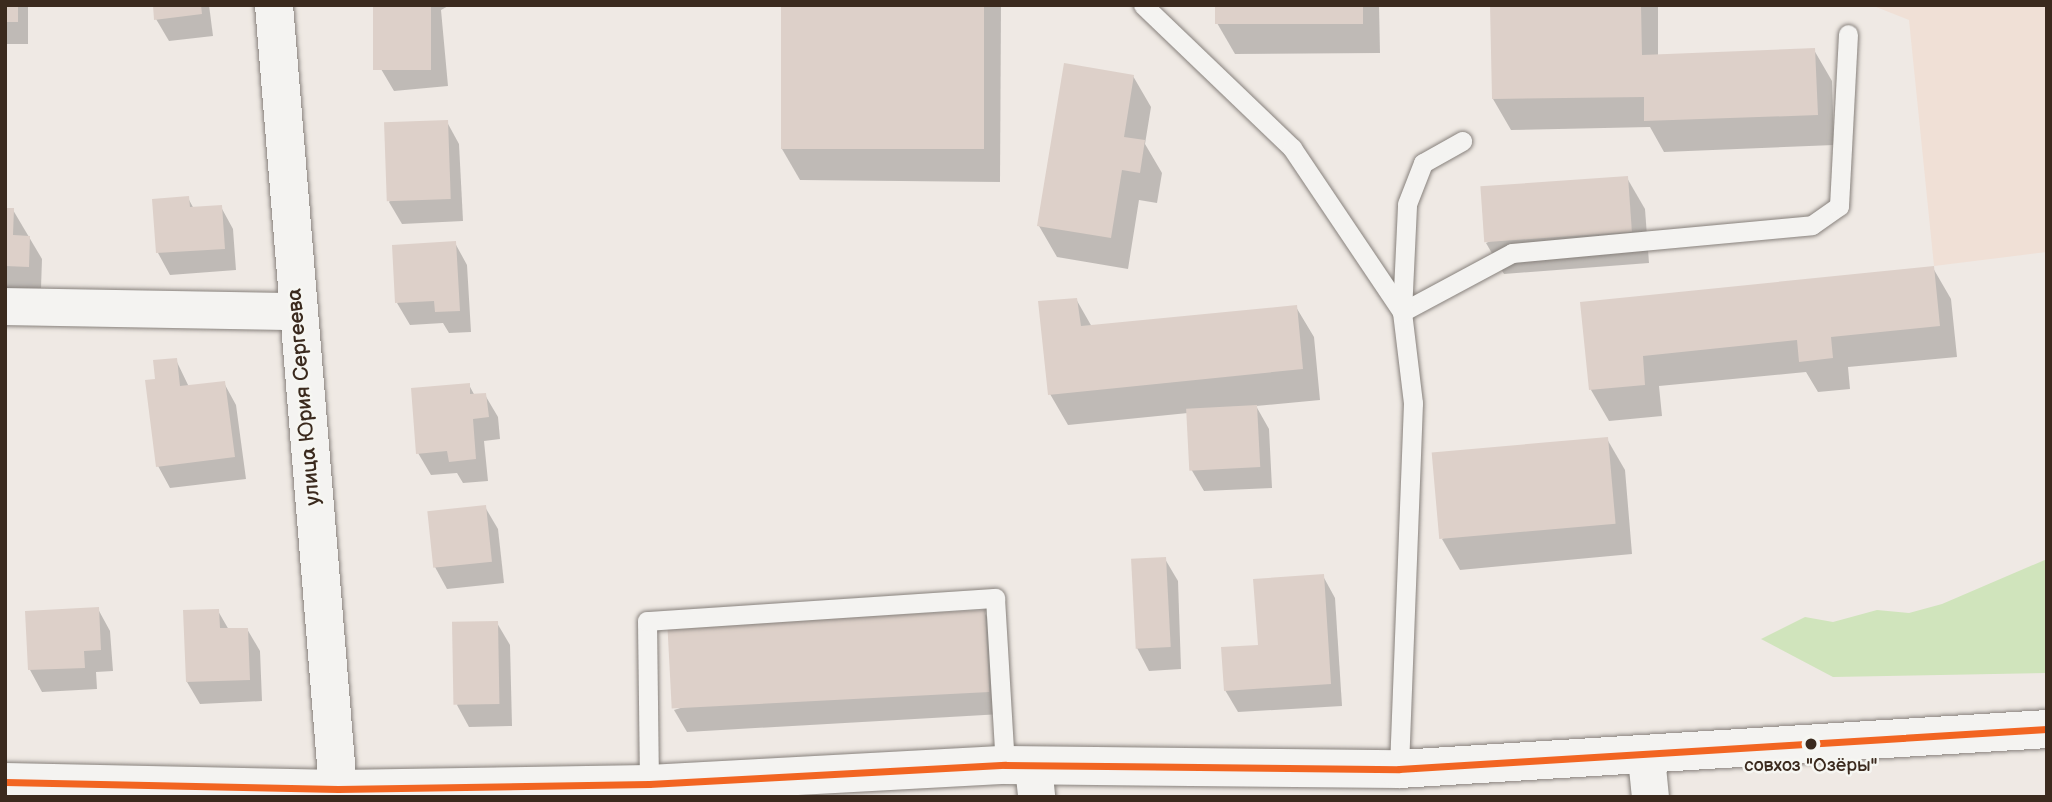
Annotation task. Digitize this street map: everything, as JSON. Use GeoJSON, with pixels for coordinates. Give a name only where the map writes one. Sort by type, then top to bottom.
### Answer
{"type":"FeatureCollection","features":[{"type":"Feature","properties":{"kind":"street","name":"улица Юрия Сергеева"},"geometry":{"type":"LineString","coordinates":[[274,5],[296,311],[362,791]]}},
{"type":"Feature","properties":{"kind":"street"},"geometry":{"type":"LineString","coordinates":[[5,306],[296,311]]}},
{"type":"Feature","properties":{"kind":"street"},"geometry":{"type":"LineString","coordinates":[[5,782],[362,791],[1399,769],[1646,757],[2047,729]]}},
{"type":"Feature","properties":{"kind":"street"},"geometry":{"type":"LineString","coordinates":[[1646,757],[1650,797]]}},
{"type":"Feature","properties":{"kind":"lane"},"geometry":{"type":"LineString","coordinates":[[1143,5],[1292,148],[1402,312]]}},
{"type":"Feature","properties":{"kind":"lane"},"geometry":{"type":"LineString","coordinates":[[1402,312],[1512,253],[1812,225],[1839,206],[1848,34]]}},
{"type":"Feature","properties":{"kind":"lane"},"geometry":{"type":"LineString","coordinates":[[1399,769],[1413,403],[1402,312],[1407,205],[1423,163],[1462,141]]}},
{"type":"Feature","properties":{"kind":"lane"},"geometry":{"type":"LineString","coordinates":[[649,784],[647,621],[995,598],[1024,776]]}},
{"type":"Feature","properties":{"kind":"shaded area"},"geometry":{"type":"Polygon","coordinates":[[[1871,5],[2047,5],[2047,252],[1934,266],[1909,20],[1871,5]]]}},
{"type":"Feature","properties":{"kind":"green space"},"geometry":{"type":"Polygon","coordinates":[[[2047,559],[2047,673],[1833,677],[1761,639],[1805,617],[1833,622],[1877,610],[1909,613],[1942,604],[2047,559]]]}},
{"type":"Feature","properties":{"kind":"building"},"geometry":{"type":"Polygon","coordinates":[[[5,5],[18,5],[18,22],[5,22],[5,5]]]}},
{"type":"Feature","properties":{"kind":"building"},"geometry":{"type":"Polygon","coordinates":[[[153,5],[201,5],[202,14],[154,20],[153,5]]]}},
{"type":"Feature","properties":{"kind":"building"},"geometry":{"type":"Polygon","coordinates":[[[373,5],[431,5],[431,70],[373,70],[373,5]]]}},
{"type":"Feature","properties":{"kind":"building"},"geometry":{"type":"Polygon","coordinates":[[[781,5],[984,5],[984,149],[781,149],[781,5]]]}},
{"type":"Feature","properties":{"kind":"building"},"geometry":{"type":"Polygon","coordinates":[[[1215,5],[1363,5],[1363,24],[1215,24],[1215,5]]]}},
{"type":"Feature","properties":{"kind":"building"},"geometry":{"type":"Polygon","coordinates":[[[1490,5],[1641,5],[1642,55],[1815,48],[1818,115],[1644,121],[1644,97],[1492,99],[1490,5]]]}},
{"type":"Feature","properties":{"kind":"building"},"geometry":{"type":"Polygon","coordinates":[[[1064,63],[1134,75],[1124,137],[1145,140],[1140,173],[1122,170],[1111,238],[1037,226],[1064,63]]]}},
{"type":"Feature","properties":{"kind":"building"},"geometry":{"type":"Polygon","coordinates":[[[448,120],[451,199],[387,201],[384,122],[448,120]]]}},
{"type":"Feature","properties":{"kind":"building"},"geometry":{"type":"Polygon","coordinates":[[[1628,176],[1632,232],[1484,242],[1480,186],[1628,176]]]}},
{"type":"Feature","properties":{"kind":"building"},"geometry":{"type":"Polygon","coordinates":[[[189,196],[190,207],[222,205],[225,249],[156,253],[152,199],[189,196]]]}},
{"type":"Feature","properties":{"kind":"building"},"geometry":{"type":"Polygon","coordinates":[[[5,208],[14,208],[13,235],[30,236],[29,267],[5,266],[5,208]]]}},
{"type":"Feature","properties":{"kind":"building"},"geometry":{"type":"Polygon","coordinates":[[[456,241],[460,311],[435,312],[434,301],[395,303],[392,245],[456,241]]]}},
{"type":"Feature","properties":{"kind":"building"},"geometry":{"type":"Polygon","coordinates":[[[1934,266],[1940,326],[1831,337],[1833,358],[1799,362],[1797,340],[1643,356],[1645,385],[1589,390],[1580,302],[1934,266]]]}},
{"type":"Feature","properties":{"kind":"building"},"geometry":{"type":"Polygon","coordinates":[[[1077,298],[1081,326],[1297,305],[1303,369],[1048,395],[1038,301],[1077,298]]]}},
{"type":"Feature","properties":{"kind":"building"},"geometry":{"type":"Polygon","coordinates":[[[177,358],[180,386],[225,381],[235,457],[156,467],[145,380],[155,379],[153,360],[177,358]]]}},
{"type":"Feature","properties":{"kind":"building"},"geometry":{"type":"Polygon","coordinates":[[[470,383],[470,394],[486,393],[489,417],[473,419],[476,459],[449,462],[447,451],[416,454],[411,388],[470,383]]]}},
{"type":"Feature","properties":{"kind":"building"},"geometry":{"type":"Polygon","coordinates":[[[1257,405],[1260,467],[1189,471],[1186,409],[1257,405]]]}},
{"type":"Feature","properties":{"kind":"building"},"geometry":{"type":"Polygon","coordinates":[[[1608,437],[1616,524],[1439,539],[1432,452],[1608,437]]]}},
{"type":"Feature","properties":{"kind":"building"},"geometry":{"type":"Polygon","coordinates":[[[486,505],[492,562],[433,568],[427,511],[486,505]]]}},
{"type":"Feature","properties":{"kind":"building"},"geometry":{"type":"Polygon","coordinates":[[[1166,557],[1171,647],[1136,649],[1131,559],[1166,557]]]}},
{"type":"Feature","properties":{"kind":"building"},"geometry":{"type":"Polygon","coordinates":[[[1324,574],[1331,684],[1224,691],[1221,647],[1258,645],[1253,579],[1324,574]]]}},
{"type":"Feature","properties":{"kind":"building"},"geometry":{"type":"Polygon","coordinates":[[[99,607],[101,650],[84,651],[85,668],[28,670],[25,611],[99,607]]]}},
{"type":"Feature","properties":{"kind":"building"},"geometry":{"type":"Polygon","coordinates":[[[219,609],[220,628],[248,628],[250,680],[186,682],[183,610],[219,609]]]}},
{"type":"Feature","properties":{"kind":"building"},"geometry":{"type":"Polygon","coordinates":[[[985,610],[989,692],[672,709],[667,627],[985,610]]]}},
{"type":"Feature","properties":{"kind":"building"},"geometry":{"type":"Polygon","coordinates":[[[498,621],[499,704],[453,705],[452,622],[498,621]]]}},
{"type":"Feature","properties":{"kind":"transit line"},"geometry":{"type":"LineString","coordinates":[[5,782],[338,789],[649,784],[1005,765],[1399,769],[2047,729]]}},
{"type":"Feature","properties":{"kind":"place","name":"совхоз \"Озёры\""},"geometry":{"type":"Point","coordinates":[1811,744]}}]}
